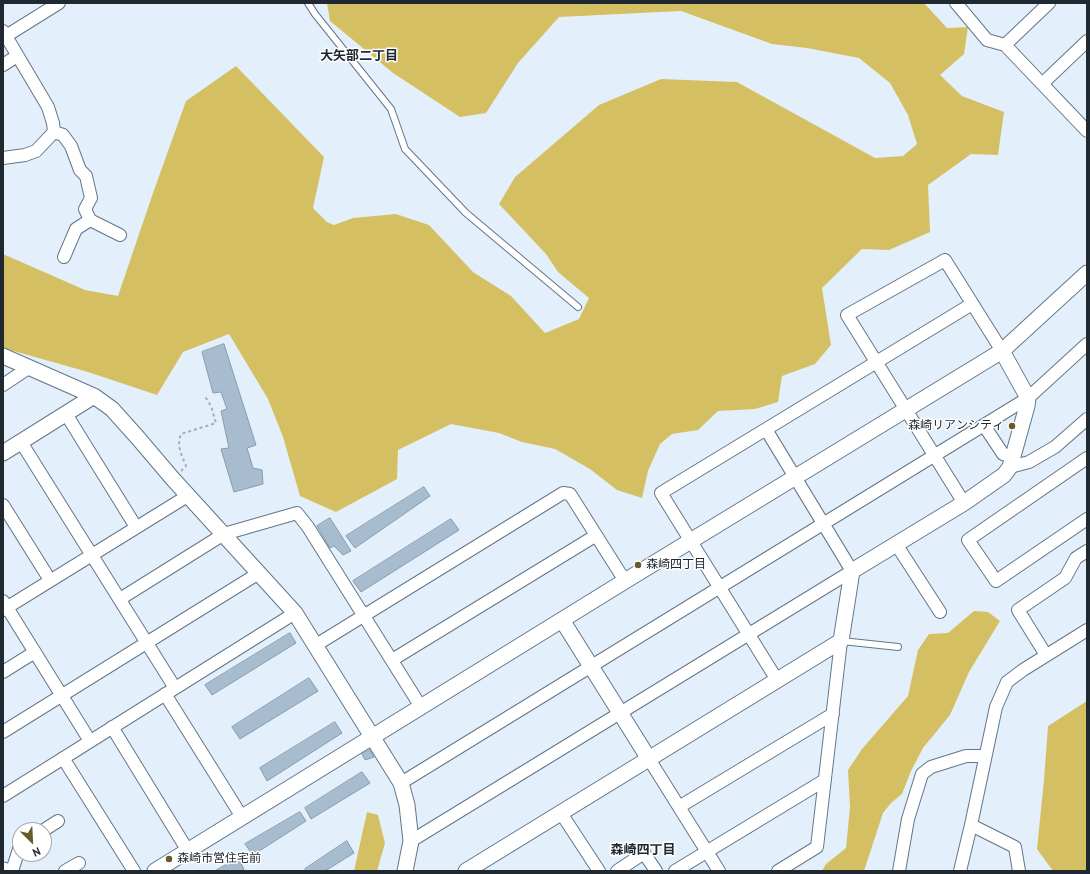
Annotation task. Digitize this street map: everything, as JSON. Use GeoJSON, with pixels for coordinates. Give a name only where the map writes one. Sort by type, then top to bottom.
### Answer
{"type":"FeatureCollection","features":[{"type":"Feature","properties":{"kind":"street"},"geometry":{"type":"LineString","coordinates":[[3,158],[25,155],[36,151],[54,132],[48,107],[4,33],[59,3]]}},
{"type":"Feature","properties":{"kind":"street"},"geometry":{"type":"LineString","coordinates":[[1005,45],[1050,3]]}},
{"type":"Feature","properties":{"kind":"street"},"geometry":{"type":"LineString","coordinates":[[963,6],[986,40],[1005,45],[1085,126]]}},
{"type":"Feature","properties":{"kind":"street"},"geometry":{"type":"LineString","coordinates":[[1042,84],[1087,42]]}},
{"type":"Feature","properties":{"kind":"street"},"geometry":{"type":"LineString","coordinates":[[3,64],[17,56]]}},
{"type":"Feature","properties":{"kind":"street"},"geometry":{"type":"LineString","coordinates":[[54,132],[63,136],[70,146],[80,170],[86,176],[91,198],[85,209],[90,220],[120,235]]}},
{"type":"Feature","properties":{"kind":"street"},"geometry":{"type":"LineString","coordinates":[[64,257],[76,229],[90,220]]}},
{"type":"Feature","properties":{"kind":"street"},"geometry":{"type":"LineString","coordinates":[[411,841],[964,503],[1004,475],[1011,462],[1028,398],[1002,351],[944,260],[847,315],[964,503]]}},
{"type":"Feature","properties":{"kind":"street"},"geometry":{"type":"LineString","coordinates":[[155,871],[625,581],[1002,351],[1087,273]]}},
{"type":"Feature","properties":{"kind":"street"},"geometry":{"type":"LineString","coordinates":[[777,680],[661,494],[877,364],[972,304]]}},
{"type":"Feature","properties":{"kind":"street"},"geometry":{"type":"LineString","coordinates":[[401,783],[1028,398],[1087,344]]}},
{"type":"Feature","properties":{"kind":"street"},"geometry":{"type":"LineString","coordinates":[[3,356],[94,396],[112,409],[172,478],[295,613],[401,783],[407,805],[411,841],[405,871]]}},
{"type":"Feature","properties":{"kind":"street"},"geometry":{"type":"LineString","coordinates":[[3,385],[30,368]]}},
{"type":"Feature","properties":{"kind":"street"},"geometry":{"type":"LineString","coordinates":[[3,453],[94,396]]}},
{"type":"Feature","properties":{"kind":"street"},"geometry":{"type":"LineString","coordinates":[[66,414],[136,527]]}},
{"type":"Feature","properties":{"kind":"street"},"geometry":{"type":"LineString","coordinates":[[987,423],[987,430],[1003,454],[1011,462],[1029,462],[1055,447],[1087,419]]}},
{"type":"Feature","properties":{"kind":"street"},"geometry":{"type":"LineString","coordinates":[[766,431],[852,571],[841,641],[817,847],[778,871]]}},
{"type":"Feature","properties":{"kind":"street"},"geometry":{"type":"LineString","coordinates":[[21,442],[147,643],[170,691],[242,818]]}},
{"type":"Feature","properties":{"kind":"street"},"geometry":{"type":"LineString","coordinates":[[1087,458],[968,540],[996,582],[1087,519]]}},
{"type":"Feature","properties":{"kind":"street"},"geometry":{"type":"LineString","coordinates":[[316,645],[563,493],[570,494],[595,536],[625,581]]}},
{"type":"Feature","properties":{"kind":"street"},"geometry":{"type":"LineString","coordinates":[[90,741],[35,652],[4,606],[50,580],[188,495]]}},
{"type":"Feature","properties":{"kind":"street"},"geometry":{"type":"LineString","coordinates":[[3,505],[50,580]]}},
{"type":"Feature","properties":{"kind":"street"},"geometry":{"type":"LineString","coordinates":[[120,599],[224,534],[297,513],[308,527],[421,707]]}},
{"type":"Feature","properties":{"kind":"street"},"geometry":{"type":"LineString","coordinates":[[392,660],[595,536]]}},
{"type":"Feature","properties":{"kind":"street"},"geometry":{"type":"LineString","coordinates":[[896,544],[940,612]]}},
{"type":"Feature","properties":{"kind":"street"},"geometry":{"type":"LineString","coordinates":[[1046,655],[1018,610],[1065,578],[1076,558],[1087,552]]}},
{"type":"Feature","properties":{"kind":"street"},"geometry":{"type":"LineString","coordinates":[[3,732],[259,573]]}},
{"type":"Feature","properties":{"kind":"street"},"geometry":{"type":"LineString","coordinates":[[3,796],[295,613]]}},
{"type":"Feature","properties":{"kind":"street"},"geometry":{"type":"LineString","coordinates":[[562,620],[719,871]]}},
{"type":"Feature","properties":{"kind":"street"},"geometry":{"type":"LineString","coordinates":[[960,871],[996,707],[1007,682],[1046,655],[1087,630]]}},
{"type":"Feature","properties":{"kind":"street"},"geometry":{"type":"LineString","coordinates":[[466,871],[841,641]]}},
{"type":"Feature","properties":{"kind":"street"},"geometry":{"type":"LineString","coordinates":[[3,672],[35,652]]}},
{"type":"Feature","properties":{"kind":"street"},"geometry":{"type":"LineString","coordinates":[[679,806],[833,714]]}},
{"type":"Feature","properties":{"kind":"street"},"geometry":{"type":"LineString","coordinates":[[112,727],[188,851]]}},
{"type":"Feature","properties":{"kind":"street"},"geometry":{"type":"LineString","coordinates":[[899,871],[908,819],[922,774],[932,767],[966,756],[985,756]]}},
{"type":"Feature","properties":{"kind":"street"},"geometry":{"type":"LineString","coordinates":[[63,758],[134,871]]}},
{"type":"Feature","properties":{"kind":"street"},"geometry":{"type":"LineString","coordinates":[[675,871],[825,780]]}},
{"type":"Feature","properties":{"kind":"street"},"geometry":{"type":"LineString","coordinates":[[561,813],[599,871]]}},
{"type":"Feature","properties":{"kind":"street"},"geometry":{"type":"LineString","coordinates":[[52,828],[58,821]]}},
{"type":"Feature","properties":{"kind":"street"},"geometry":{"type":"LineString","coordinates":[[971,825],[1015,847],[1019,871]]}},
{"type":"Feature","properties":{"kind":"street"},"geometry":{"type":"LineString","coordinates":[[617,871],[644,853],[656,871]]}},
{"type":"Feature","properties":{"kind":"street"},"geometry":{"type":"LineString","coordinates":[[65,871],[79,862]]}},
{"type":"Feature","properties":{"kind":"street"},"geometry":{"type":"LineString","coordinates":[[3,870],[7,871]]}},
{"type":"Feature","properties":{"kind":"lane"},"geometry":{"type":"LineString","coordinates":[[308,3],[315,14],[391,109],[405,149],[466,213],[578,307]]}},
{"type":"Feature","properties":{"kind":"lane"},"geometry":{"type":"LineString","coordinates":[[841,641],[898,647]]}},
{"type":"Feature","properties":{"kind":"path"},"geometry":{"type":"LineString","coordinates":[[172,478],[186,466],[180,450],[178,439],[181,434],[216,423],[211,406],[204,395]]}},
{"type":"Feature","properties":{"kind":"shaded area"},"geometry":{"type":"Polygon","coordinates":[[[327,3],[924,3],[947,28],[968,27],[964,54],[940,75],[962,96],[1004,112],[998,155],[971,154],[928,185],[930,232],[889,250],[862,249],[822,288],[831,345],[815,364],[782,376],[778,402],[755,409],[718,411],[698,430],[672,434],[660,444],[648,471],[642,498],[617,490],[590,469],[555,449],[522,442],[499,433],[451,424],[398,450],[397,479],[336,512],[300,496],[283,437],[268,399],[229,334],[183,352],[157,395],[88,372],[3,348],[3,254],[85,290],[118,296],[186,101],[236,66],[324,157],[313,208],[327,222],[334,225],[353,218],[396,214],[429,225],[473,272],[511,296],[545,333],[579,319],[589,298],[558,272],[546,254],[499,204],[515,177],[599,105],[661,79],[737,82],[875,158],[903,156],[917,144],[908,115],[890,83],[859,58],[807,48],[772,44],[681,11],[559,17],[518,63],[486,113],[460,117],[393,73],[330,21],[327,3]]]}},
{"type":"Feature","properties":{"kind":"shaded area"},"geometry":{"type":"Polygon","coordinates":[[[974,611],[988,612],[1000,621],[969,672],[950,715],[923,748],[911,771],[902,794],[891,803],[883,813],[864,871],[822,871],[826,864],[846,848],[850,807],[848,770],[862,749],[908,696],[918,650],[929,634],[948,633],[974,611]]]}},
{"type":"Feature","properties":{"kind":"shaded area"},"geometry":{"type":"Polygon","coordinates":[[[1087,701],[1087,871],[1053,871],[1037,849],[1048,726],[1087,701]]]}},
{"type":"Feature","properties":{"kind":"shaded area"},"geometry":{"type":"Polygon","coordinates":[[[367,812],[378,815],[385,843],[377,871],[354,871],[367,812]]]}},
{"type":"Feature","properties":{"kind":"building"},"geometry":{"type":"Polygon","coordinates":[[[224,344],[256,445],[247,448],[253,468],[262,470],[263,484],[234,492],[221,449],[229,448],[221,411],[227,409],[221,392],[213,393],[202,352],[224,344]]]}},
{"type":"Feature","properties":{"kind":"building"},"geometry":{"type":"Polygon","coordinates":[[[424,487],[430,496],[355,548],[346,536],[424,487]]]}},
{"type":"Feature","properties":{"kind":"building"},"geometry":{"type":"Polygon","coordinates":[[[330,518],[351,551],[343,555],[334,546],[330,548],[317,526],[330,518]]]}},
{"type":"Feature","properties":{"kind":"building"},"geometry":{"type":"Polygon","coordinates":[[[451,519],[459,530],[361,592],[353,581],[451,519]]]}},
{"type":"Feature","properties":{"kind":"building"},"geometry":{"type":"Polygon","coordinates":[[[290,633],[296,643],[212,695],[205,685],[290,633]]]}},
{"type":"Feature","properties":{"kind":"building"},"geometry":{"type":"Polygon","coordinates":[[[309,678],[318,691],[240,739],[232,727],[309,678]]]}},
{"type":"Feature","properties":{"kind":"building"},"geometry":{"type":"Polygon","coordinates":[[[335,722],[342,733],[267,781],[260,768],[335,722]]]}},
{"type":"Feature","properties":{"kind":"building"},"geometry":{"type":"Polygon","coordinates":[[[370,750],[374,757],[365,760],[362,754],[370,750]]]}},
{"type":"Feature","properties":{"kind":"building"},"geometry":{"type":"Polygon","coordinates":[[[362,772],[370,783],[311,819],[305,808],[362,772]]]}},
{"type":"Feature","properties":{"kind":"building"},"geometry":{"type":"Polygon","coordinates":[[[300,812],[306,821],[253,855],[245,844],[300,812]]]}},
{"type":"Feature","properties":{"kind":"building"},"geometry":{"type":"Polygon","coordinates":[[[347,841],[354,853],[325,871],[306,871],[305,869],[347,841]]]}},
{"type":"Feature","properties":{"kind":"building"},"geometry":{"type":"Polygon","coordinates":[[[238,858],[244,869],[241,871],[215,871],[238,858]]]}},
{"type":"Feature","properties":{"kind":"place","name":"森崎リアンシティ"},"geometry":{"type":"Point","coordinates":[1012,426]}},
{"type":"Feature","properties":{"kind":"place","name":"森崎四丁目"},"geometry":{"type":"Point","coordinates":[638,565]}},
{"type":"Feature","properties":{"kind":"place","name":"森崎市営住宅前"},"geometry":{"type":"Point","coordinates":[169,859]}},
{"type":"Feature","properties":{"kind":"district","name":"大矢部二丁目"},"geometry":{"type":"Point","coordinates":[359,56]}},
{"type":"Feature","properties":{"kind":"district","name":"森崎四丁目"},"geometry":{"type":"Point","coordinates":[643,850]}}]}
